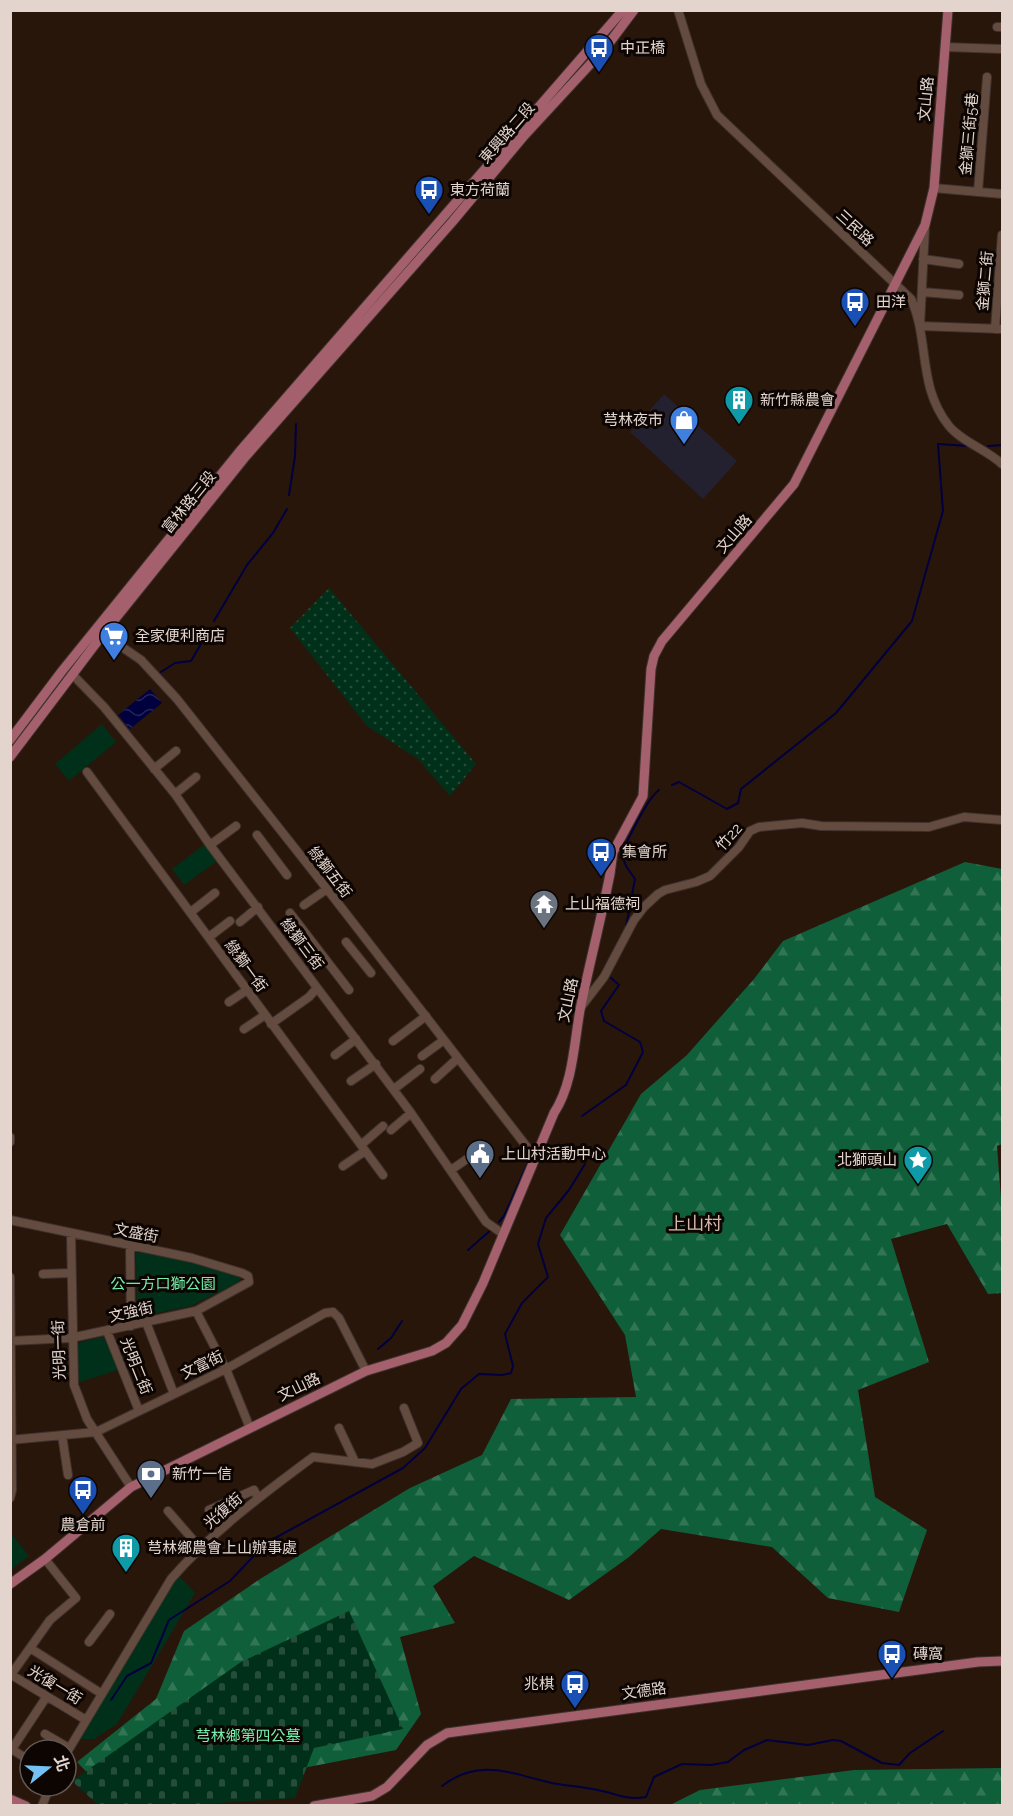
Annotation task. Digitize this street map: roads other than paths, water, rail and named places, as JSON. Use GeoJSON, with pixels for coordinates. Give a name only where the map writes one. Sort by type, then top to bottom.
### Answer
{"type":"FeatureCollection","features":[{"type":"Feature","properties":{"kind":"main road","name":"東興路二段"},"geometry":{"type":"LineString","coordinates":[[401,274],[623,10]]}},
{"type":"Feature","properties":{"kind":"main road","name":"東興路二段"},"geometry":{"type":"LineString","coordinates":[[401,274],[607,46],[634,10]]}},
{"type":"Feature","properties":{"kind":"main road","name":"文山路"},"geometry":{"type":"LineString","coordinates":[[10,1584],[45,1559],[131,1487],[366,1371],[432,1352],[446,1343],[462,1325],[483,1284],[560,1104],[606,896],[613,852],[643,796],[651,669],[654,656],[662,641],[794,484],[925,225],[934,188],[948,10]]}},
{"type":"Feature","properties":{"kind":"main road","name":"富林路三段"},"geometry":{"type":"LineString","coordinates":[[10,740],[99,632],[240,451],[401,274]]}},
{"type":"Feature","properties":{"kind":"main road","name":"富林路三段"},"geometry":{"type":"LineString","coordinates":[[10,757],[72,674],[99,632]]}},
{"type":"Feature","properties":{"kind":"main road","name":"文德路"},"geometry":{"type":"LineString","coordinates":[[314,1806],[372,1796],[387,1787],[426,1745],[447,1733],[978,1662],[1002,1661]]}},
{"type":"Feature","properties":{"kind":"main road"},"geometry":{"type":"LineString","coordinates":[[10,1799],[26,1806]]}},
{"type":"Feature","properties":{"kind":"street","name":"三民路"},"geometry":{"type":"LineString","coordinates":[[678,10],[701,84],[717,115],[910,299],[920,326],[923,361],[930,391],[941,413],[951,428],[1002,464]]}},
{"type":"Feature","properties":{"kind":"street"},"geometry":{"type":"LineString","coordinates":[[945,47],[1002,49]]}},
{"type":"Feature","properties":{"kind":"street","name":"金獅三街5巷"},"geometry":{"type":"LineString","coordinates":[[978,192],[987,77]]}},
{"type":"Feature","properties":{"kind":"street"},"geometry":{"type":"LineString","coordinates":[[934,188],[1002,194]]}},
{"type":"Feature","properties":{"kind":"street","name":"文山路"},"geometry":{"type":"LineString","coordinates":[[920,326],[925,225]]}},
{"type":"Feature","properties":{"kind":"street","name":"金獅二街"},"geometry":{"type":"LineString","coordinates":[[999,329],[1002,235]]}},
{"type":"Feature","properties":{"kind":"street"},"geometry":{"type":"LineString","coordinates":[[923,259],[959,264]]}},
{"type":"Feature","properties":{"kind":"street"},"geometry":{"type":"LineString","coordinates":[[922,292],[958,295]]}},
{"type":"Feature","properties":{"kind":"street"},"geometry":{"type":"LineString","coordinates":[[920,326],[999,329]]}},
{"type":"Feature","properties":{"kind":"street","name":"綠獅五街"},"geometry":{"type":"LineString","coordinates":[[99,632],[141,660],[177,699],[527,1147]]}},
{"type":"Feature","properties":{"kind":"street","name":"綠獅三街"},"geometry":{"type":"LineString","coordinates":[[72,674],[104,707],[175,794],[210,845],[376,1064],[486,1222],[503,1234]]}},
{"type":"Feature","properties":{"kind":"street"},"geometry":{"type":"LineString","coordinates":[[154,769],[176,751]]}},
{"type":"Feature","properties":{"kind":"street","name":"綠獅一街"},"geometry":{"type":"LineString","coordinates":[[87,772],[383,1175]]}},
{"type":"Feature","properties":{"kind":"street"},"geometry":{"type":"LineString","coordinates":[[175,794],[196,777]]}},
{"type":"Feature","properties":{"kind":"street","name":"竹22"},"geometry":{"type":"LineString","coordinates":[[580,1009],[604,977],[634,920],[644,907],[657,894],[665,890],[710,876],[739,847],[750,831],[759,827],[802,823],[821,826],[929,827],[964,817],[1002,820]]}},
{"type":"Feature","properties":{"kind":"street"},"geometry":{"type":"LineString","coordinates":[[210,845],[236,826]]}},
{"type":"Feature","properties":{"kind":"street"},"geometry":{"type":"LineString","coordinates":[[257,835],[287,875]]}},
{"type":"Feature","properties":{"kind":"street"},"geometry":{"type":"LineString","coordinates":[[304,904],[327,889]]}},
{"type":"Feature","properties":{"kind":"street"},"geometry":{"type":"LineString","coordinates":[[191,912],[215,893]]}},
{"type":"Feature","properties":{"kind":"street"},"geometry":{"type":"LineString","coordinates":[[240,922],[258,907]]}},
{"type":"Feature","properties":{"kind":"street"},"geometry":{"type":"LineString","coordinates":[[290,913],[349,990]]}},
{"type":"Feature","properties":{"kind":"street"},"geometry":{"type":"LineString","coordinates":[[209,937],[230,921]]}},
{"type":"Feature","properties":{"kind":"street"},"geometry":{"type":"LineString","coordinates":[[346,942],[371,973]]}},
{"type":"Feature","properties":{"kind":"street"},"geometry":{"type":"LineString","coordinates":[[271,1024],[309,997],[317,988]]}},
{"type":"Feature","properties":{"kind":"street"},"geometry":{"type":"LineString","coordinates":[[229,1002],[247,990]]}},
{"type":"Feature","properties":{"kind":"street"},"geometry":{"type":"LineString","coordinates":[[244,1029],[265,1015]]}},
{"type":"Feature","properties":{"kind":"street"},"geometry":{"type":"LineString","coordinates":[[393,1041],[426,1016]]}},
{"type":"Feature","properties":{"kind":"street"},"geometry":{"type":"LineString","coordinates":[[335,1055],[356,1039]]}},
{"type":"Feature","properties":{"kind":"street"},"geometry":{"type":"LineString","coordinates":[[422,1056],[444,1040]]}},
{"type":"Feature","properties":{"kind":"street"},"geometry":{"type":"LineString","coordinates":[[435,1078],[458,1058]]}},
{"type":"Feature","properties":{"kind":"street"},"geometry":{"type":"LineString","coordinates":[[351,1081],[376,1064]]}},
{"type":"Feature","properties":{"kind":"street"},"geometry":{"type":"LineString","coordinates":[[394,1089],[420,1069]]}},
{"type":"Feature","properties":{"kind":"street"},"geometry":{"type":"LineString","coordinates":[[391,1130],[411,1113]]}},
{"type":"Feature","properties":{"kind":"street"},"geometry":{"type":"LineString","coordinates":[[344,1166],[383,1126]]}},
{"type":"Feature","properties":{"kind":"street"},"geometry":{"type":"LineString","coordinates":[[10,1137],[10,1142]]}},
{"type":"Feature","properties":{"kind":"street"},"geometry":{"type":"LineString","coordinates":[[451,1170],[477,1152]]}},
{"type":"Feature","properties":{"kind":"street","name":"文盛街"},"geometry":{"type":"LineString","coordinates":[[10,1220],[192,1258],[242,1273],[248,1276],[249,1282]]}},
{"type":"Feature","properties":{"kind":"street","name":"光明一街"},"geometry":{"type":"LineString","coordinates":[[71,1233],[71,1338],[74,1385],[79,1402],[131,1487]]}},
{"type":"Feature","properties":{"kind":"street"},"geometry":{"type":"LineString","coordinates":[[130,1246],[131,1326]]}},
{"type":"Feature","properties":{"kind":"street"},"geometry":{"type":"LineString","coordinates":[[44,1274],[71,1274]]}},
{"type":"Feature","properties":{"kind":"street"},"geometry":{"type":"LineString","coordinates":[[10,1277],[10,1498]]}},
{"type":"Feature","properties":{"kind":"street","name":"文強街"},"geometry":{"type":"LineString","coordinates":[[11,1341],[71,1338],[196,1311],[249,1282]]}},
{"type":"Feature","properties":{"kind":"street"},"geometry":{"type":"LineString","coordinates":[[196,1311],[226,1369],[250,1428]]}},
{"type":"Feature","properties":{"kind":"street","name":"文富街"},"geometry":{"type":"LineString","coordinates":[[11,1440],[96,1432],[226,1369],[325,1312],[333,1312],[339,1318],[366,1371]]}},
{"type":"Feature","properties":{"kind":"street"},"geometry":{"type":"LineString","coordinates":[[146,1322],[174,1394]]}},
{"type":"Feature","properties":{"kind":"street","name":"光明二街"},"geometry":{"type":"LineString","coordinates":[[107,1331],[139,1411]]}},
{"type":"Feature","properties":{"kind":"street","name":"光復街"},"geometry":{"type":"LineString","coordinates":[[76,1738],[171,1579],[201,1548],[258,1498],[313,1456],[372,1464],[403,1452],[418,1443],[404,1408]]}},
{"type":"Feature","properties":{"kind":"street"},"geometry":{"type":"LineString","coordinates":[[339,1428],[355,1462]]}},
{"type":"Feature","properties":{"kind":"street"},"geometry":{"type":"LineString","coordinates":[[62,1435],[68,1475]]}},
{"type":"Feature","properties":{"kind":"street"},"geometry":{"type":"LineString","coordinates":[[209,1510],[254,1490],[258,1498]]}},
{"type":"Feature","properties":{"kind":"street"},"geometry":{"type":"LineString","coordinates":[[168,1511],[201,1548]]}},
{"type":"Feature","properties":{"kind":"street"},"geometry":{"type":"LineString","coordinates":[[11,1675],[50,1620],[76,1598],[45,1559]]}},
{"type":"Feature","properties":{"kind":"street"},"geometry":{"type":"LineString","coordinates":[[89,1642],[110,1614]]}},
{"type":"Feature","properties":{"kind":"street"},"geometry":{"type":"LineString","coordinates":[[30,1648],[102,1694]]}},
{"type":"Feature","properties":{"kind":"street","name":"光復一街"},"geometry":{"type":"LineString","coordinates":[[11,1675],[87,1720]]}},
{"type":"Feature","properties":{"kind":"street"},"geometry":{"type":"LineString","coordinates":[[11,1749],[47,1696]]}},
{"type":"Feature","properties":{"kind":"street"},"geometry":{"type":"LineString","coordinates":[[45,1734],[50,1738]]}},
{"type":"Feature","properties":{"kind":"water"},"geometry":{"type":"Polygon","coordinates":[[[150,689],[162,703],[130,729],[118,715],[150,689]]]}},
{"type":"Feature","properties":{"kind":"waterway"},"geometry":{"type":"LineString","coordinates":[[289,495],[295,456],[296,424]]}},
{"type":"Feature","properties":{"kind":"waterway"},"geometry":{"type":"LineString","coordinates":[[672,785],[679,782],[727,809],[738,803],[741,789],[836,713],[912,621],[943,511],[938,444],[968,446]]}},
{"type":"Feature","properties":{"kind":"waterway"},"geometry":{"type":"LineString","coordinates":[[988,446],[1002,445]]}},
{"type":"Feature","properties":{"kind":"waterway"},"geometry":{"type":"LineString","coordinates":[[214,621],[247,565],[273,533],[287,509]]}},
{"type":"Feature","properties":{"kind":"waterway"},"geometry":{"type":"LineString","coordinates":[[161,672],[175,663],[191,661],[208,632]]}},
{"type":"Feature","properties":{"kind":"waterway"},"geometry":{"type":"LineString","coordinates":[[626,927],[635,879],[621,853],[644,810],[659,790]]}},
{"type":"Feature","properties":{"kind":"waterway"},"geometry":{"type":"LineString","coordinates":[[582,1116],[626,1085],[643,1052],[640,1042],[604,1021],[601,1011],[619,985],[611,978]]}},
{"type":"Feature","properties":{"kind":"waterway"},"geometry":{"type":"LineString","coordinates":[[499,1222],[504,1216],[539,1138]]}},
{"type":"Feature","properties":{"kind":"waterway"},"geometry":{"type":"LineString","coordinates":[[111,1700],[127,1676],[151,1663],[169,1620],[230,1581],[266,1543],[403,1468],[425,1448],[461,1389],[479,1374],[511,1373],[513,1366],[505,1334],[522,1303],[548,1277],[538,1244],[546,1218],[569,1190],[585,1164]]}},
{"type":"Feature","properties":{"kind":"waterway"},"geometry":{"type":"LineString","coordinates":[[468,1250],[492,1229]]}},
{"type":"Feature","properties":{"kind":"waterway"},"geometry":{"type":"LineString","coordinates":[[378,1349],[391,1338],[402,1321]]}},
{"type":"Feature","properties":{"kind":"waterway"},"geometry":{"type":"LineString","coordinates":[[442,1786],[469,1772],[496,1770],[552,1783],[639,1798],[646,1797],[654,1777],[682,1764],[711,1765],[728,1762],[744,1750],[767,1740],[808,1745],[833,1740],[841,1741],[882,1763],[899,1765],[910,1753],[943,1731]]}},
{"type":"Feature","properties":{"kind":"place","name":"中正橋"},"geometry":{"type":"Point","coordinates":[599,74]}},
{"type":"Feature","properties":{"kind":"place","name":"東方荷蘭"},"geometry":{"type":"Point","coordinates":[429,216]}},
{"type":"Feature","properties":{"kind":"place","name":"田洋"},"geometry":{"type":"Point","coordinates":[855,328]}},
{"type":"Feature","properties":{"kind":"place","name":"新竹縣農會"},"geometry":{"type":"Point","coordinates":[739,426]}},
{"type":"Feature","properties":{"kind":"place","name":"芎林夜市"},"geometry":{"type":"Point","coordinates":[684,446]}},
{"type":"Feature","properties":{"kind":"place","name":"全家便利商店"},"geometry":{"type":"Point","coordinates":[114,662]}},
{"type":"Feature","properties":{"kind":"place","name":"集會所"},"geometry":{"type":"Point","coordinates":[601,878]}},
{"type":"Feature","properties":{"kind":"place","name":"上山福德祠"},"geometry":{"type":"Point","coordinates":[544,930]}},
{"type":"Feature","properties":{"kind":"place","name":"上山村活動中心"},"geometry":{"type":"Point","coordinates":[480,1180]}},
{"type":"Feature","properties":{"kind":"place","name":"北獅頭山"},"geometry":{"type":"Point","coordinates":[918,1186]}},
{"type":"Feature","properties":{"kind":"place","name":"新竹一信"},"geometry":{"type":"Point","coordinates":[151,1500]}},
{"type":"Feature","properties":{"kind":"place","name":"農倉前"},"geometry":{"type":"Point","coordinates":[83,1516]}},
{"type":"Feature","properties":{"kind":"place","name":"芎林鄉農會上山辦事處"},"geometry":{"type":"Point","coordinates":[126,1574]}},
{"type":"Feature","properties":{"kind":"place","name":"磚窩"},"geometry":{"type":"Point","coordinates":[892,1680]}},
{"type":"Feature","properties":{"kind":"place","name":"兆棋"},"geometry":{"type":"Point","coordinates":[575,1710]}},
{"type":"Feature","properties":{"kind":"district","name":"上山村"},"geometry":{"type":"Point","coordinates":[695,1223]}},
{"type":"Feature","properties":{"kind":"park label","name":"公一方口獅公園"},"geometry":{"type":"Point","coordinates":[163,1284]}},
{"type":"Feature","properties":{"kind":"park label","name":"芎林鄉第四公墓"},"geometry":{"type":"Point","coordinates":[248,1736]}}]}
